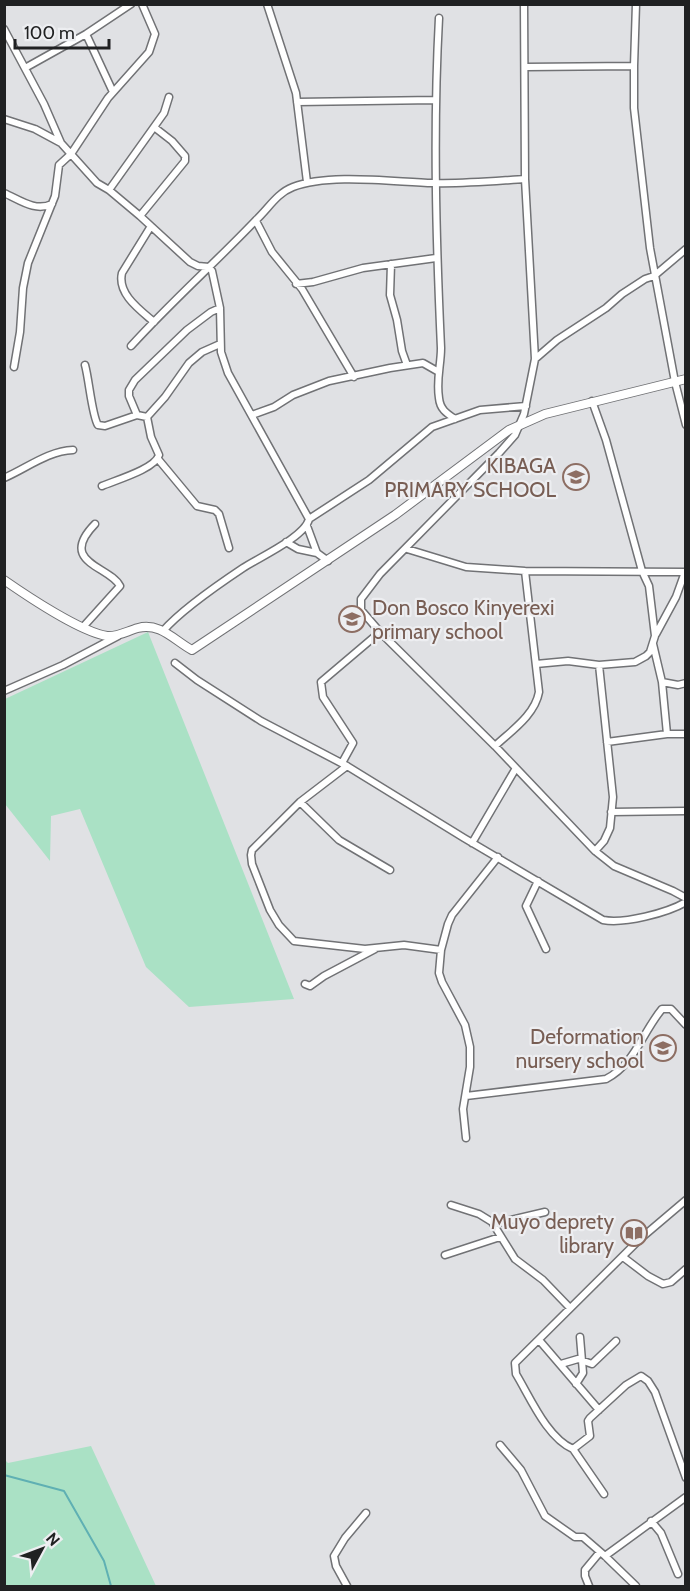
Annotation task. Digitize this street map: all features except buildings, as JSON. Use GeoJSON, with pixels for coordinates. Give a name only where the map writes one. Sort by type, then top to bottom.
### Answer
{"type":"FeatureCollection","features":[{"type":"Feature","properties":{"kind":"street"},"geometry":{"type":"LineString","coordinates":[[26,68],[86,34],[131,4]]}},
{"type":"Feature","properties":{"kind":"street"},"geometry":{"type":"LineString","coordinates":[[14,367],[20,332],[22,288],[28,263],[52,204],[59,165],[71,154],[113,92],[149,52],[155,37],[142,4]]}},
{"type":"Feature","properties":{"kind":"street"},"geometry":{"type":"LineString","coordinates":[[267,4],[291,73],[307,183]]}},
{"type":"Feature","properties":{"kind":"street"},"geometry":{"type":"LineString","coordinates":[[175,663],[261,721],[344,764],[472,843],[606,921],[676,908],[686,900],[614,866],[595,852],[361,610],[361,599],[380,574],[407,549],[515,435],[525,406],[534,359],[525,179],[524,4]]}},
{"type":"Feature","properties":{"kind":"street"},"geometry":{"type":"LineString","coordinates":[[636,4],[634,108],[654,276],[686,425]]}},
{"type":"Feature","properties":{"kind":"street"},"geometry":{"type":"LineString","coordinates":[[439,18],[435,100],[435,183],[441,350],[437,371],[441,407],[455,419]]}},
{"type":"Feature","properties":{"kind":"street"},"geometry":{"type":"LineString","coordinates":[[5,31],[26,68],[61,143],[97,183],[140,216],[190,262],[198,266],[209,267]]}},
{"type":"Feature","properties":{"kind":"street"},"geometry":{"type":"LineString","coordinates":[[86,34],[113,92]]}},
{"type":"Feature","properties":{"kind":"street"},"geometry":{"type":"LineString","coordinates":[[526,67],[634,66]]}},
{"type":"Feature","properties":{"kind":"street"},"geometry":{"type":"LineString","coordinates":[[109,190],[164,113],[169,97]]}},
{"type":"Feature","properties":{"kind":"street"},"geometry":{"type":"LineString","coordinates":[[297,102],[435,100]]}},
{"type":"Feature","properties":{"kind":"street"},"geometry":{"type":"LineString","coordinates":[[4,119],[35,129],[61,143]]}},
{"type":"Feature","properties":{"kind":"street"},"geometry":{"type":"LineString","coordinates":[[140,216],[185,161],[185,156],[172,141],[154,127]]}},
{"type":"Feature","properties":{"kind":"street"},"geometry":{"type":"LineString","coordinates":[[131,346],[198,276],[290,188],[307,183],[383,180],[435,183],[525,179]]}},
{"type":"Feature","properties":{"kind":"street"},"geometry":{"type":"LineString","coordinates":[[4,193],[37,207],[43,208],[52,204]]}},
{"type":"Feature","properties":{"kind":"street"},"geometry":{"type":"LineString","coordinates":[[256,221],[272,252],[330,334],[354,377]]}},
{"type":"Feature","properties":{"kind":"street"},"geometry":{"type":"LineString","coordinates":[[151,226],[120,280],[129,299],[154,322]]}},
{"type":"Feature","properties":{"kind":"street"},"geometry":{"type":"LineString","coordinates":[[534,359],[622,294],[654,276],[686,249]]}},
{"type":"Feature","properties":{"kind":"street"},"geometry":{"type":"LineString","coordinates":[[296,284],[313,282],[363,268],[436,258]]}},
{"type":"Feature","properties":{"kind":"street"},"geometry":{"type":"LineString","coordinates":[[391,264],[390,295],[406,365]]}},
{"type":"Feature","properties":{"kind":"street"},"geometry":{"type":"LineString","coordinates":[[209,267],[215,278],[220,308],[220,344],[228,373],[308,522],[317,553]]}},
{"type":"Feature","properties":{"kind":"street"},"geometry":{"type":"LineString","coordinates":[[137,415],[129,396],[129,390],[135,380],[187,330],[220,308]]}},
{"type":"Feature","properties":{"kind":"street"},"geometry":{"type":"LineString","coordinates":[[102,486],[143,469],[158,459],[159,455],[147,423],[147,417],[165,397],[189,363],[202,352],[220,344]]}},
{"type":"Feature","properties":{"kind":"street"},"geometry":{"type":"LineString","coordinates":[[252,415],[329,381],[423,363],[437,371]]}},
{"type":"Feature","properties":{"kind":"street"},"geometry":{"type":"LineString","coordinates":[[85,365],[93,412],[98,425],[105,426],[137,415],[147,417]]}},
{"type":"Feature","properties":{"kind":"street"},"geometry":{"type":"LineString","coordinates":[[4,691],[71,661],[118,636],[147,627],[163,631],[194,650],[328,561],[500,436],[519,425],[545,414],[592,401],[686,379]]}},
{"type":"Feature","properties":{"kind":"street"},"geometry":{"type":"LineString","coordinates":[[592,401],[606,440],[642,571],[649,586],[667,734]]}},
{"type":"Feature","properties":{"kind":"street"},"geometry":{"type":"LineString","coordinates":[[163,631],[216,587],[286,542],[308,522],[369,480],[432,427],[480,410],[525,406]]}},
{"type":"Feature","properties":{"kind":"street"},"geometry":{"type":"LineString","coordinates":[[4,478],[44,457],[64,450],[73,450]]}},
{"type":"Feature","properties":{"kind":"street"},"geometry":{"type":"LineString","coordinates":[[158,459],[197,506],[215,510],[219,514],[229,548]]}},
{"type":"Feature","properties":{"kind":"street"},"geometry":{"type":"LineString","coordinates":[[82,627],[120,586],[116,580],[91,565],[83,552],[82,545],[86,533],[95,524]]}},
{"type":"Feature","properties":{"kind":"street"},"geometry":{"type":"LineString","coordinates":[[286,542],[298,549],[317,553],[328,561]]}},
{"type":"Feature","properties":{"kind":"street"},"geometry":{"type":"LineString","coordinates":[[407,549],[466,567],[525,571],[685,572],[650,652],[641,660],[599,665],[568,661],[536,664]]}},
{"type":"Feature","properties":{"kind":"street"},"geometry":{"type":"LineString","coordinates":[[495,746],[525,717],[537,702],[539,692],[525,571]]}},
{"type":"Feature","properties":{"kind":"street"},"geometry":{"type":"LineString","coordinates":[[4,580],[43,606],[82,627],[99,634],[118,636]]}},
{"type":"Feature","properties":{"kind":"street"},"geometry":{"type":"LineString","coordinates":[[375,949],[295,941],[279,925],[270,909],[252,864],[251,853],[255,845],[344,764],[353,743],[323,697],[321,682],[380,632]]}},
{"type":"Feature","properties":{"kind":"street"},"geometry":{"type":"LineString","coordinates":[[595,852],[604,841],[610,828],[613,797],[599,665]]}},
{"type":"Feature","properties":{"kind":"street"},"geometry":{"type":"LineString","coordinates":[[662,682],[678,685],[686,683]]}},
{"type":"Feature","properties":{"kind":"street"},"geometry":{"type":"LineString","coordinates":[[607,742],[667,734],[686,734]]}},
{"type":"Feature","properties":{"kind":"street"},"geometry":{"type":"LineString","coordinates":[[472,843],[516,768]]}},
{"type":"Feature","properties":{"kind":"street"},"geometry":{"type":"LineString","coordinates":[[300,802],[339,840],[390,870]]}},
{"type":"Feature","properties":{"kind":"street"},"geometry":{"type":"LineString","coordinates":[[611,812],[686,811]]}},
{"type":"Feature","properties":{"kind":"street"},"geometry":{"type":"LineString","coordinates":[[466,1138],[463,1109],[471,1058],[470,1047],[465,1025],[440,977],[441,950],[447,924],[452,915],[498,857]]}},
{"type":"Feature","properties":{"kind":"street"},"geometry":{"type":"LineString","coordinates":[[538,881],[526,906],[546,949]]}},
{"type":"Feature","properties":{"kind":"street"},"geometry":{"type":"LineString","coordinates":[[305,984],[309,986],[375,949],[404,945],[441,950]]}},
{"type":"Feature","properties":{"kind":"street"},"geometry":{"type":"LineString","coordinates":[[466,1096],[606,1079],[631,1058],[662,1009],[671,1009],[686,1024]]}},
{"type":"Feature","properties":{"kind":"street"},"geometry":{"type":"LineString","coordinates":[[604,1494],[573,1449],[559,1439],[543,1420],[516,1374],[514,1366],[570,1308],[686,1200]]}},
{"type":"Feature","properties":{"kind":"street"},"geometry":{"type":"LineString","coordinates":[[451,1205],[479,1214],[493,1224],[515,1259],[543,1280],[570,1308]]}},
{"type":"Feature","properties":{"kind":"street"},"geometry":{"type":"LineString","coordinates":[[493,1224],[544,1212]]}},
{"type":"Feature","properties":{"kind":"street"},"geometry":{"type":"LineString","coordinates":[[445,1255],[500,1237]]}},
{"type":"Feature","properties":{"kind":"street"},"geometry":{"type":"LineString","coordinates":[[623,1257],[663,1284],[671,1282],[686,1269]]}},
{"type":"Feature","properties":{"kind":"street"},"geometry":{"type":"LineString","coordinates":[[576,1384],[583,1373],[580,1337]]}},
{"type":"Feature","properties":{"kind":"street"},"geometry":{"type":"LineString","coordinates":[[539,1340],[599,1410]]}},
{"type":"Feature","properties":{"kind":"street"},"geometry":{"type":"LineString","coordinates":[[561,1364],[575,1360],[593,1364],[616,1341]]}},
{"type":"Feature","properties":{"kind":"street"},"geometry":{"type":"LineString","coordinates":[[573,1449],[590,1436],[588,1421],[639,1376],[645,1378],[656,1392],[686,1478]]}},
{"type":"Feature","properties":{"kind":"street"},"geometry":{"type":"LineString","coordinates":[[500,1445],[521,1470],[545,1516],[575,1538],[583,1537],[636,1587]]}},
{"type":"Feature","properties":{"kind":"street"},"geometry":{"type":"LineString","coordinates":[[589,1587],[585,1570],[603,1554],[686,1497]]}},
{"type":"Feature","properties":{"kind":"street"},"geometry":{"type":"LineString","coordinates":[[347,1587],[336,1566],[334,1556],[345,1538],[366,1513]]}},
{"type":"Feature","properties":{"kind":"street"},"geometry":{"type":"LineString","coordinates":[[651,1521],[661,1533],[678,1574]]}},
{"type":"Feature","properties":{"kind":"green space"},"geometry":{"type":"Polygon","coordinates":[[[148,632],[294,999],[189,1007],[146,967],[80,809],[51,816],[50,861],[5,804],[5,699],[148,632]]]}},
{"type":"Feature","properties":{"kind":"green space"},"geometry":{"type":"Polygon","coordinates":[[[91,1446],[156,1586],[5,1586],[5,1460],[8,1463],[91,1446]]]}},
{"type":"Feature","properties":{"kind":"waterway"},"geometry":{"type":"LineString","coordinates":[[4,1475],[64,1491],[104,1561],[111,1586]]}},
{"type":"Feature","properties":{"kind":"place","name":"KIBAGA PRIMARY SCHOOL"},"geometry":{"type":"Point","coordinates":[576,477]}},
{"type":"Feature","properties":{"kind":"place","name":"Don Bosco Kinyerexi primary school"},"geometry":{"type":"Point","coordinates":[352,619]}},
{"type":"Feature","properties":{"kind":"place","name":"Deformation nursery school"},"geometry":{"type":"Point","coordinates":[663,1048]}},
{"type":"Feature","properties":{"kind":"place","name":"Muyo deprety library"},"geometry":{"type":"Point","coordinates":[634,1233]}}]}
